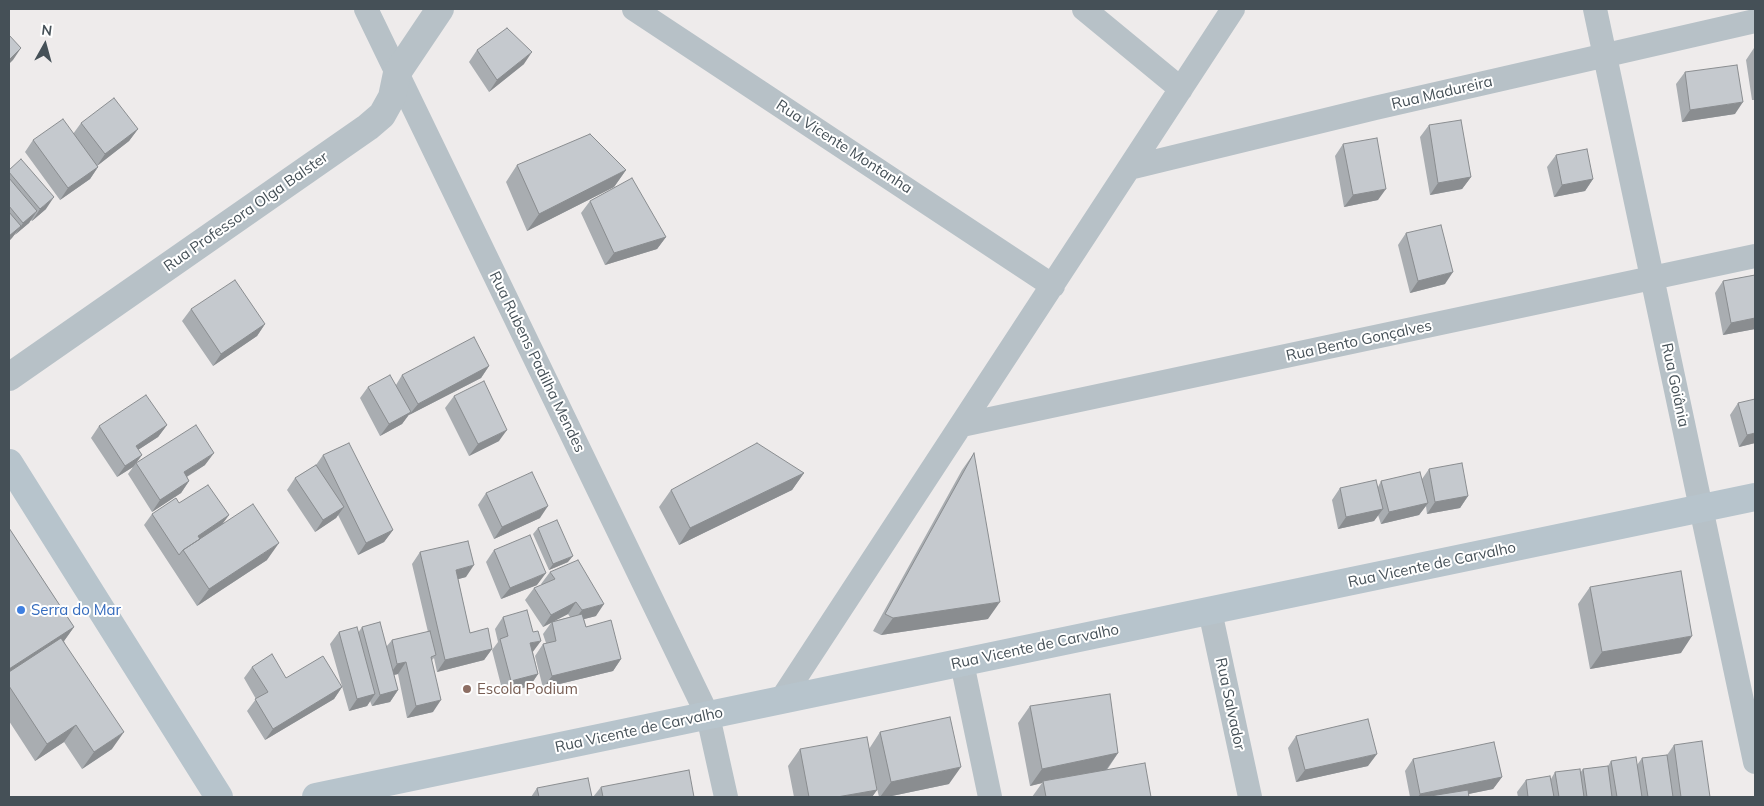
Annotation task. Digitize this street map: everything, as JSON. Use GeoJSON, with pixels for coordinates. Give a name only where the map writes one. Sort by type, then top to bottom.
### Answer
{"type":"FeatureCollection","features":[{"type":"Feature","properties":{"kind":"main road"},"geometry":{"type":"LineString","coordinates":[[9,463],[219,797]]}},
{"type":"Feature","properties":{"kind":"main road","name":"Rua Vicente de Carvalho"},"geometry":{"type":"LineString","coordinates":[[316,797],[1755,497]]}},
{"type":"Feature","properties":{"kind":"street","name":"Rua Rubens Padilha Mendes"},"geometry":{"type":"LineString","coordinates":[[366,9],[708,716],[726,797]]}},
{"type":"Feature","properties":{"kind":"street","name":"Rua Professora Olga Balster"},"geometry":{"type":"LineString","coordinates":[[9,377],[368,127],[382,115],[392,97],[397,73],[440,9]]}},
{"type":"Feature","properties":{"kind":"street","name":"Rua Vicente Montanha"},"geometry":{"type":"LineString","coordinates":[[634,9],[1053,286]]}},
{"type":"Feature","properties":{"kind":"street"},"geometry":{"type":"LineString","coordinates":[[1084,9],[1181,89]]}},
{"type":"Feature","properties":{"kind":"street"},"geometry":{"type":"LineString","coordinates":[[781,700],[1233,9]]}},
{"type":"Feature","properties":{"kind":"street","name":"Rua Goiânia"},"geometry":{"type":"LineString","coordinates":[[1595,9],[1755,762]]}},
{"type":"Feature","properties":{"kind":"street","name":"Rua Madureira"},"geometry":{"type":"LineString","coordinates":[[1129,168],[1375,108],[1755,21]]}},
{"type":"Feature","properties":{"kind":"street","name":"Rua Bento Gonçalves"},"geometry":{"type":"LineString","coordinates":[[962,425],[1755,256]]}},
{"type":"Feature","properties":{"kind":"street","name":"Rua Salvador"},"geometry":{"type":"LineString","coordinates":[[1210,611],[1250,797]]}},
{"type":"Feature","properties":{"kind":"street"},"geometry":{"type":"LineString","coordinates":[[962,663],[990,797]]}},
{"type":"Feature","properties":{"kind":"building"},"geometry":{"type":"Polygon","coordinates":[[[507,28],[532,52],[497,80],[477,50],[507,28]]]}},
{"type":"Feature","properties":{"kind":"building"},"geometry":{"type":"Polygon","coordinates":[[[9,35],[21,48],[9,60],[9,35]]]}},
{"type":"Feature","properties":{"kind":"building"},"geometry":{"type":"Polygon","coordinates":[[[1737,65],[1743,102],[1690,110],[1685,72],[1737,65]]]}},
{"type":"Feature","properties":{"kind":"building"},"geometry":{"type":"Polygon","coordinates":[[[114,98],[138,129],[105,154],[81,123],[114,98]]]}},
{"type":"Feature","properties":{"kind":"building"},"geometry":{"type":"Polygon","coordinates":[[[63,119],[98,167],[68,188],[33,140],[63,119]]]}},
{"type":"Feature","properties":{"kind":"building"},"geometry":{"type":"Polygon","coordinates":[[[1461,120],[1471,177],[1438,183],[1429,125],[1461,120]]]}},
{"type":"Feature","properties":{"kind":"building"},"geometry":{"type":"Polygon","coordinates":[[[590,134],[626,170],[539,214],[517,165],[590,134]]]}},
{"type":"Feature","properties":{"kind":"building"},"geometry":{"type":"Polygon","coordinates":[[[1377,138],[1386,189],[1353,195],[1343,144],[1377,138]]]}},
{"type":"Feature","properties":{"kind":"building"},"geometry":{"type":"Polygon","coordinates":[[[1587,149],[1593,179],[1562,185],[1556,155],[1587,149]]]}},
{"type":"Feature","properties":{"kind":"building"},"geometry":{"type":"Polygon","coordinates":[[[21,159],[54,197],[40,209],[9,172],[21,159]]]}},
{"type":"Feature","properties":{"kind":"building"},"geometry":{"type":"Polygon","coordinates":[[[9,178],[37,211],[23,223],[9,206],[9,178]]]}},
{"type":"Feature","properties":{"kind":"building"},"geometry":{"type":"Polygon","coordinates":[[[632,178],[666,237],[614,253],[590,201],[632,178]]]}},
{"type":"Feature","properties":{"kind":"building"},"geometry":{"type":"Polygon","coordinates":[[[9,212],[21,226],[9,236],[9,212]]]}},
{"type":"Feature","properties":{"kind":"building"},"geometry":{"type":"Polygon","coordinates":[[[1441,225],[1453,272],[1418,281],[1406,233],[1441,225]]]}},
{"type":"Feature","properties":{"kind":"building"},"geometry":{"type":"Polygon","coordinates":[[[1755,275],[1755,318],[1731,323],[1723,281],[1755,275]]]}},
{"type":"Feature","properties":{"kind":"building"},"geometry":{"type":"Polygon","coordinates":[[[235,280],[265,324],[221,354],[191,309],[235,280]]]}},
{"type":"Feature","properties":{"kind":"building"},"geometry":{"type":"Polygon","coordinates":[[[474,337],[489,366],[418,404],[402,375],[474,337]]]}},
{"type":"Feature","properties":{"kind":"building"},"geometry":{"type":"Polygon","coordinates":[[[390,375],[411,412],[389,424],[368,387],[390,375]]]}},
{"type":"Feature","properties":{"kind":"building"},"geometry":{"type":"Polygon","coordinates":[[[484,381],[507,430],[478,444],[454,396],[484,381]]]}},
{"type":"Feature","properties":{"kind":"building"},"geometry":{"type":"Polygon","coordinates":[[[146,395],[167,425],[136,446],[142,455],[125,466],[99,426],[146,395]]]}},
{"type":"Feature","properties":{"kind":"building"},"geometry":{"type":"Polygon","coordinates":[[[1755,399],[1755,433],[1747,435],[1738,403],[1755,399]]]}},
{"type":"Feature","properties":{"kind":"building"},"geometry":{"type":"Polygon","coordinates":[[[196,425],[214,453],[184,472],[189,481],[160,500],[136,463],[196,425]]]}},
{"type":"Feature","properties":{"kind":"building"},"geometry":{"type":"Polygon","coordinates":[[[349,443],[393,530],[366,543],[323,455],[349,443]]]}},
{"type":"Feature","properties":{"kind":"building"},"geometry":{"type":"Polygon","coordinates":[[[757,443],[804,473],[690,528],[671,490],[757,443]]]}},
{"type":"Feature","properties":{"kind":"building"},"geometry":{"type":"Polygon","coordinates":[[[974,453],[1000,602],[893,618],[885,614],[974,453]]]}},
{"type":"Feature","properties":{"kind":"building"},"geometry":{"type":"Polygon","coordinates":[[[1462,463],[1468,496],[1435,502],[1429,469],[1462,463]]]}},
{"type":"Feature","properties":{"kind":"building"},"geometry":{"type":"Polygon","coordinates":[[[316,465],[344,507],[323,520],[295,478],[316,465]]]}},
{"type":"Feature","properties":{"kind":"building"},"geometry":{"type":"Polygon","coordinates":[[[532,472],[548,506],[502,527],[486,493],[532,472]]]}},
{"type":"Feature","properties":{"kind":"building"},"geometry":{"type":"Polygon","coordinates":[[[1420,472],[1428,503],[1389,512],[1381,481],[1420,472]]]}},
{"type":"Feature","properties":{"kind":"building"},"geometry":{"type":"Polygon","coordinates":[[[1376,480],[1383,509],[1346,517],[1340,488],[1376,480]]]}},
{"type":"Feature","properties":{"kind":"building"},"geometry":{"type":"Polygon","coordinates":[[[208,485],[229,515],[198,536],[200,539],[183,550],[179,555],[152,514],[176,498],[179,503],[208,485]]]}},
{"type":"Feature","properties":{"kind":"building"},"geometry":{"type":"Polygon","coordinates":[[[253,504],[279,543],[209,589],[183,550],[253,504]]]}},
{"type":"Feature","properties":{"kind":"building"},"geometry":{"type":"Polygon","coordinates":[[[557,520],[573,556],[553,564],[538,528],[557,520]]]}},
{"type":"Feature","properties":{"kind":"building"},"geometry":{"type":"Polygon","coordinates":[[[9,528],[74,627],[9,669],[9,528]]]}},
{"type":"Feature","properties":{"kind":"building"},"geometry":{"type":"Polygon","coordinates":[[[530,535],[546,573],[510,588],[494,550],[530,535]]]}},
{"type":"Feature","properties":{"kind":"building"},"geometry":{"type":"Polygon","coordinates":[[[468,541],[474,565],[456,570],[470,633],[488,628],[492,649],[445,660],[420,552],[468,541]]]}},
{"type":"Feature","properties":{"kind":"building"},"geometry":{"type":"Polygon","coordinates":[[[578,560],[604,604],[582,610],[576,602],[551,615],[534,588],[555,579],[550,572],[578,560]]]}},
{"type":"Feature","properties":{"kind":"building"},"geometry":{"type":"Polygon","coordinates":[[[1681,571],[1692,636],[1602,652],[1590,587],[1681,571]]]}},
{"type":"Feature","properties":{"kind":"building"},"geometry":{"type":"Polygon","coordinates":[[[527,610],[533,632],[538,631],[541,641],[530,643],[538,674],[511,681],[500,639],[508,636],[503,617],[527,610]]]}},
{"type":"Feature","properties":{"kind":"building"},"geometry":{"type":"Polygon","coordinates":[[[582,614],[586,627],[611,620],[621,659],[552,676],[543,644],[556,641],[552,622],[582,614]]]}},
{"type":"Feature","properties":{"kind":"building"},"geometry":{"type":"Polygon","coordinates":[[[380,622],[398,690],[380,695],[362,627],[380,622]]]}},
{"type":"Feature","properties":{"kind":"building"},"geometry":{"type":"Polygon","coordinates":[[[357,627],[375,694],[357,699],[339,632],[357,627]]]}},
{"type":"Feature","properties":{"kind":"building"},"geometry":{"type":"Polygon","coordinates":[[[430,631],[436,655],[431,657],[441,700],[416,706],[406,662],[397,664],[392,640],[430,631]]]}},
{"type":"Feature","properties":{"kind":"building"},"geometry":{"type":"Polygon","coordinates":[[[61,638],[124,732],[94,752],[76,725],[47,744],[9,686],[9,672],[61,638]]]}},
{"type":"Feature","properties":{"kind":"building"},"geometry":{"type":"Polygon","coordinates":[[[272,654],[286,678],[323,656],[342,687],[273,729],[255,699],[268,692],[252,667],[272,654]]]}},
{"type":"Feature","properties":{"kind":"building"},"geometry":{"type":"Polygon","coordinates":[[[1110,694],[1118,753],[1042,769],[1030,706],[1110,694]]]}},
{"type":"Feature","properties":{"kind":"building"},"geometry":{"type":"Polygon","coordinates":[[[950,717],[961,767],[891,782],[880,732],[950,717]]]}},
{"type":"Feature","properties":{"kind":"building"},"geometry":{"type":"Polygon","coordinates":[[[1368,719],[1377,754],[1305,770],[1296,736],[1368,719]]]}},
{"type":"Feature","properties":{"kind":"building"},"geometry":{"type":"Polygon","coordinates":[[[867,737],[877,790],[837,797],[809,797],[800,749],[867,737]]]}},
{"type":"Feature","properties":{"kind":"building"},"geometry":{"type":"Polygon","coordinates":[[[1702,741],[1710,797],[1681,797],[1674,745],[1702,741]]]}},
{"type":"Feature","properties":{"kind":"building"},"geometry":{"type":"Polygon","coordinates":[[[1494,742],[1502,777],[1420,794],[1413,759],[1494,742]]]}},
{"type":"Feature","properties":{"kind":"building"},"geometry":{"type":"Polygon","coordinates":[[[1667,755],[1673,797],[1648,797],[1642,758],[1667,755]]]}},
{"type":"Feature","properties":{"kind":"building"},"geometry":{"type":"Polygon","coordinates":[[[1636,757],[1642,797],[1617,797],[1611,761],[1636,757]]]}},
{"type":"Feature","properties":{"kind":"building"},"geometry":{"type":"Polygon","coordinates":[[[1145,763],[1151,797],[1046,797],[1043,781],[1145,763]]]}},
{"type":"Feature","properties":{"kind":"building"},"geometry":{"type":"Polygon","coordinates":[[[1608,766],[1612,797],[1587,797],[1583,769],[1608,766]]]}},
{"type":"Feature","properties":{"kind":"building"},"geometry":{"type":"Polygon","coordinates":[[[1580,769],[1584,797],[1559,797],[1555,772],[1580,769]]]}},
{"type":"Feature","properties":{"kind":"building"},"geometry":{"type":"Polygon","coordinates":[[[689,770],[694,797],[603,797],[601,787],[689,770]]]}},
{"type":"Feature","properties":{"kind":"building"},"geometry":{"type":"Polygon","coordinates":[[[1550,776],[1554,797],[1528,797],[1526,780],[1550,776]]]}},
{"type":"Feature","properties":{"kind":"building"},"geometry":{"type":"Polygon","coordinates":[[[588,778],[592,797],[539,797],[537,788],[588,778]]]}},
{"type":"Feature","properties":{"kind":"building"},"geometry":{"type":"Polygon","coordinates":[[[1468,790],[1469,797],[1424,797],[1468,790]]]}},
{"type":"Feature","properties":{"kind":"place","name":"Serra do Mar"},"geometry":{"type":"Point","coordinates":[21,610]}},
{"type":"Feature","properties":{"kind":"place","name":"Escola Podium"},"geometry":{"type":"Point","coordinates":[467,689]}}]}
